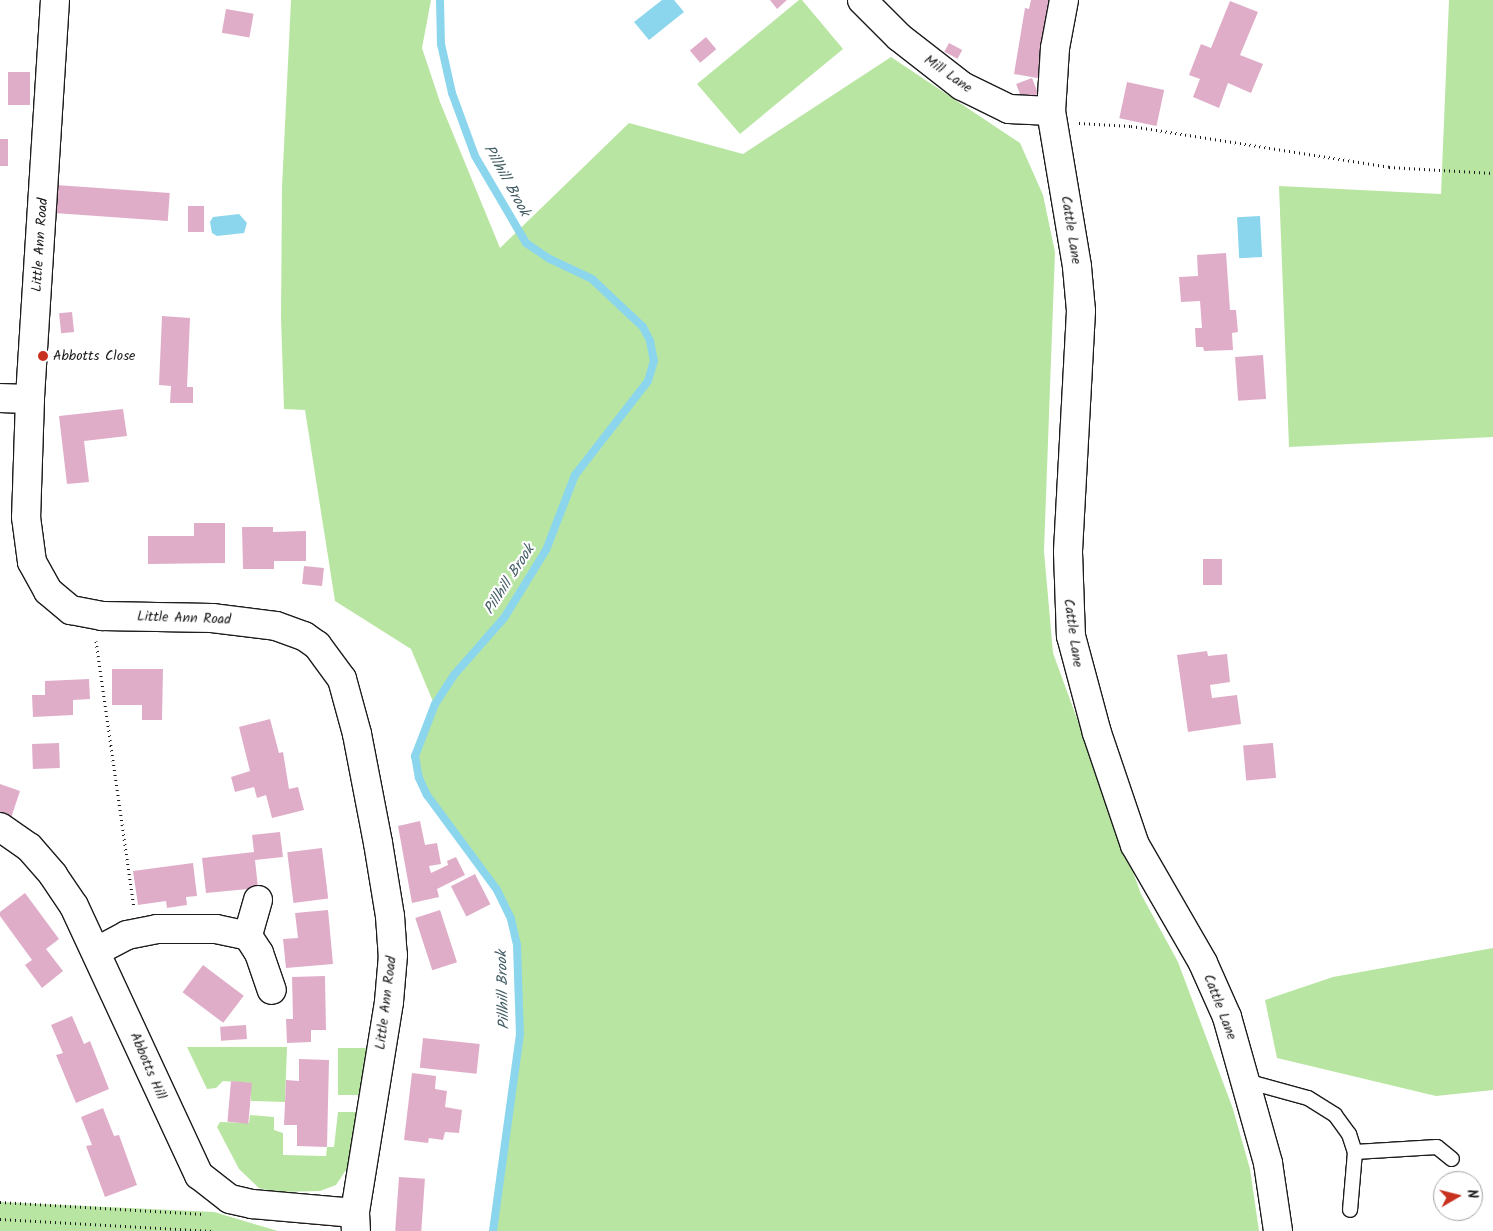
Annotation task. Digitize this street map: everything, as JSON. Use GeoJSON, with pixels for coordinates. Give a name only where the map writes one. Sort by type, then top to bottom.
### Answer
{"type":"FeatureCollection","features":[{"type":"Feature","properties":{"kind":"street","name":"Little Ann Road"},"geometry":{"type":"LineString","coordinates":[[55,0],[30,399],[26,517],[32,562],[39,578],[58,602],[71,610],[94,615],[218,619],[276,626],[304,636],[317,645],[342,679],[357,734],[376,834],[390,916],[393,955],[389,1002],[356,1222]]}},
{"type":"Feature","properties":{"kind":"street","name":"Mill Lane"},"geometry":{"type":"LineString","coordinates":[[862,0],[899,37],[962,86],[1008,110],[1051,111]]}},
{"type":"Feature","properties":{"kind":"street","name":"Cattle Lane"},"geometry":{"type":"LineString","coordinates":[[1064,0],[1055,48],[1051,111],[1080,289],[1080,364],[1067,574],[1071,636],[1077,667],[1132,836],[1149,872],[1203,962],[1226,1017],[1246,1081],[1268,1163],[1278,1231]]}},
{"type":"Feature","properties":{"kind":"street"},"geometry":{"type":"LineString","coordinates":[[0,398],[30,399]]}},
{"type":"Feature","properties":{"kind":"street","name":"Abbotts Hill"},"geometry":{"type":"LineString","coordinates":[[0,827],[29,847],[54,874],[98,951],[189,1159],[199,1175],[230,1199],[356,1222]]}},
{"type":"Feature","properties":{"kind":"street"},"geometry":{"type":"LineString","coordinates":[[248,936],[258,900]]}},
{"type":"Feature","properties":{"kind":"street"},"geometry":{"type":"LineString","coordinates":[[98,951],[138,932],[173,928],[216,929],[248,936],[259,953],[272,990]]}},
{"type":"Feature","properties":{"kind":"lane"},"geometry":{"type":"LineString","coordinates":[[1246,1081],[1285,1090],[1324,1106],[1335,1115],[1349,1134],[1355,1152],[1350,1210]]}},
{"type":"Feature","properties":{"kind":"lane"},"geometry":{"type":"LineString","coordinates":[[1355,1152],[1437,1146],[1452,1159]]}},
{"type":"Feature","properties":{"kind":"path"},"geometry":{"type":"LineString","coordinates":[[1051,111],[1077,123],[1131,126],[1389,167],[1493,174]]}},
{"type":"Feature","properties":{"kind":"path"},"geometry":{"type":"LineString","coordinates":[[94,615],[138,932]]}},
{"type":"Feature","properties":{"kind":"path"},"geometry":{"type":"LineString","coordinates":[[0,1202],[205,1214],[224,1207],[230,1199]]}},
{"type":"Feature","properties":{"kind":"path"},"geometry":{"type":"LineString","coordinates":[[0,1219],[212,1231]]}},
{"type":"Feature","properties":{"kind":"green space"},"geometry":{"type":"Polygon","coordinates":[[[291,0],[431,0],[422,48],[440,102],[500,248],[629,123],[743,154],[891,57],[1020,143],[1043,195],[1055,252],[1044,551],[1053,653],[1141,894],[1178,962],[1233,1109],[1250,1169],[1259,1231],[493,1231],[520,1034],[520,982],[511,919],[497,890],[427,795],[419,778],[415,756],[434,704],[411,649],[335,601],[305,410],[284,409],[281,318],[282,187],[291,0]]]}},
{"type":"Feature","properties":{"kind":"green space"},"geometry":{"type":"Polygon","coordinates":[[[799,0],[802,0],[843,49],[740,134],[697,84],[799,0]]]}},
{"type":"Feature","properties":{"kind":"green space"},"geometry":{"type":"Polygon","coordinates":[[[1449,0],[1493,0],[1493,437],[1289,447],[1279,186],[1441,194],[1449,0]]]}},
{"type":"Feature","properties":{"kind":"green space"},"geometry":{"type":"Polygon","coordinates":[[[1493,948],[1493,1090],[1436,1096],[1277,1058],[1265,1000],[1333,977],[1493,948]]]}},
{"type":"Feature","properties":{"kind":"green space"},"geometry":{"type":"Polygon","coordinates":[[[187,1047],[287,1047],[285,1102],[251,1101],[251,1083],[223,1081],[216,1088],[207,1089],[187,1047]]]}},
{"type":"Feature","properties":{"kind":"green space"},"geometry":{"type":"Polygon","coordinates":[[[338,1048],[366,1048],[366,1095],[338,1095],[338,1048]]]}},
{"type":"Feature","properties":{"kind":"green space"},"geometry":{"type":"Polygon","coordinates":[[[338,1112],[356,1112],[358,1115],[350,1164],[336,1185],[320,1191],[275,1192],[259,1188],[239,1169],[217,1127],[220,1122],[249,1123],[250,1115],[274,1117],[274,1130],[283,1133],[283,1155],[326,1156],[327,1147],[334,1147],[338,1112]]]}},
{"type":"Feature","properties":{"kind":"green space"},"geometry":{"type":"Polygon","coordinates":[[[0,1202],[214,1212],[278,1231],[0,1231],[0,1202]]]}},
{"type":"Feature","properties":{"kind":"water"},"geometry":{"type":"Polygon","coordinates":[[[662,0],[674,0],[684,12],[649,40],[634,22],[662,0]]]}},
{"type":"Feature","properties":{"kind":"water"},"geometry":{"type":"Polygon","coordinates":[[[239,214],[247,223],[244,233],[217,236],[212,233],[210,222],[213,217],[239,214]]]}},
{"type":"Feature","properties":{"kind":"water"},"geometry":{"type":"Polygon","coordinates":[[[1260,216],[1262,257],[1239,258],[1237,217],[1260,216]]]}},
{"type":"Feature","properties":{"kind":"building"},"geometry":{"type":"Polygon","coordinates":[[[770,0],[787,0],[777,9],[770,0]]]}},
{"type":"Feature","properties":{"kind":"building"},"geometry":{"type":"Polygon","coordinates":[[[1031,0],[1057,0],[1043,79],[1014,74],[1025,8],[1029,9],[1031,0]]]}},
{"type":"Feature","properties":{"kind":"building"},"geometry":{"type":"Polygon","coordinates":[[[1230,1],[1258,12],[1240,55],[1263,64],[1251,93],[1228,83],[1219,108],[1193,97],[1200,79],[1189,75],[1201,44],[1211,48],[1230,1]]]}},
{"type":"Feature","properties":{"kind":"building"},"geometry":{"type":"Polygon","coordinates":[[[226,9],[254,14],[249,37],[222,33],[226,9]]]}},
{"type":"Feature","properties":{"kind":"building"},"geometry":{"type":"Polygon","coordinates":[[[706,37],[716,49],[700,63],[690,50],[706,37]]]}},
{"type":"Feature","properties":{"kind":"building"},"geometry":{"type":"Polygon","coordinates":[[[949,43],[962,50],[958,59],[944,52],[949,43]]]}},
{"type":"Feature","properties":{"kind":"building"},"geometry":{"type":"Polygon","coordinates":[[[8,72],[30,72],[30,105],[8,105],[8,72]]]}},
{"type":"Feature","properties":{"kind":"building"},"geometry":{"type":"Polygon","coordinates":[[[1032,78],[1038,94],[1022,100],[1016,84],[1032,78]]]}},
{"type":"Feature","properties":{"kind":"building"},"geometry":{"type":"Polygon","coordinates":[[[1127,82],[1164,90],[1156,126],[1119,118],[1127,82]]]}},
{"type":"Feature","properties":{"kind":"building"},"geometry":{"type":"Polygon","coordinates":[[[0,139],[8,139],[8,166],[0,166],[0,139]]]}},
{"type":"Feature","properties":{"kind":"building"},"geometry":{"type":"Polygon","coordinates":[[[56,185],[170,193],[168,221],[54,213],[56,185]]]}},
{"type":"Feature","properties":{"kind":"building"},"geometry":{"type":"Polygon","coordinates":[[[188,206],[204,206],[204,232],[188,232],[188,206]]]}},
{"type":"Feature","properties":{"kind":"building"},"geometry":{"type":"Polygon","coordinates":[[[1226,253],[1230,310],[1236,310],[1238,332],[1232,333],[1233,350],[1204,351],[1203,347],[1196,347],[1195,328],[1202,328],[1200,301],[1181,302],[1179,277],[1198,276],[1197,255],[1226,253]]]}},
{"type":"Feature","properties":{"kind":"building"},"geometry":{"type":"Polygon","coordinates":[[[72,312],[74,332],[61,333],[59,313],[72,312]]]}},
{"type":"Feature","properties":{"kind":"building"},"geometry":{"type":"Polygon","coordinates":[[[162,316],[190,318],[187,387],[193,387],[193,403],[170,403],[171,386],[159,385],[162,316]]]}},
{"type":"Feature","properties":{"kind":"building"},"geometry":{"type":"Polygon","coordinates":[[[1263,355],[1266,399],[1238,401],[1235,357],[1263,355]]]}},
{"type":"Feature","properties":{"kind":"building"},"geometry":{"type":"Polygon","coordinates":[[[123,409],[127,436],[84,441],[89,482],[67,484],[59,416],[123,409]]]}},
{"type":"Feature","properties":{"kind":"building"},"geometry":{"type":"Polygon","coordinates":[[[194,523],[225,523],[225,563],[148,564],[148,536],[194,536],[194,523]]]}},
{"type":"Feature","properties":{"kind":"building"},"geometry":{"type":"Polygon","coordinates":[[[242,527],[273,527],[273,532],[306,531],[306,561],[274,561],[274,569],[243,569],[242,527]]]}},
{"type":"Feature","properties":{"kind":"building"},"geometry":{"type":"Polygon","coordinates":[[[1203,559],[1222,559],[1222,585],[1203,585],[1203,559]]]}},
{"type":"Feature","properties":{"kind":"building"},"geometry":{"type":"Polygon","coordinates":[[[304,566],[324,568],[322,586],[302,584],[304,566]]]}},
{"type":"Feature","properties":{"kind":"building"},"geometry":{"type":"Polygon","coordinates":[[[1207,651],[1208,656],[1227,654],[1230,682],[1210,685],[1212,698],[1237,695],[1241,724],[1188,732],[1177,655],[1207,651]]]}},
{"type":"Feature","properties":{"kind":"building"},"geometry":{"type":"Polygon","coordinates":[[[112,669],[163,669],[162,720],[142,720],[142,705],[112,705],[112,669]]]}},
{"type":"Feature","properties":{"kind":"building"},"geometry":{"type":"Polygon","coordinates":[[[89,679],[90,699],[73,700],[73,715],[33,717],[32,695],[45,695],[45,681],[89,679]]]}},
{"type":"Feature","properties":{"kind":"building"},"geometry":{"type":"Polygon","coordinates":[[[270,719],[279,753],[283,752],[289,789],[298,787],[304,810],[272,818],[266,795],[257,798],[254,787],[235,792],[231,777],[250,771],[239,727],[270,719]]]}},
{"type":"Feature","properties":{"kind":"building"},"geometry":{"type":"Polygon","coordinates":[[[59,743],[60,768],[33,769],[32,744],[59,743]]]}},
{"type":"Feature","properties":{"kind":"building"},"geometry":{"type":"Polygon","coordinates":[[[1273,743],[1276,778],[1246,780],[1243,746],[1273,743]]]}},
{"type":"Feature","properties":{"kind":"building"},"geometry":{"type":"Polygon","coordinates":[[[0,784],[20,791],[11,818],[0,814],[0,784]]]}},
{"type":"Feature","properties":{"kind":"building"},"geometry":{"type":"Polygon","coordinates":[[[420,821],[425,845],[437,843],[441,864],[429,866],[431,873],[448,865],[447,861],[456,857],[465,875],[437,889],[439,897],[412,903],[398,826],[420,821]]]}},
{"type":"Feature","properties":{"kind":"building"},"geometry":{"type":"Polygon","coordinates":[[[280,832],[283,857],[255,860],[258,888],[206,893],[202,858],[254,852],[252,835],[280,832]]]}},
{"type":"Feature","properties":{"kind":"building"},"geometry":{"type":"Polygon","coordinates":[[[322,848],[328,899],[293,903],[287,852],[322,848]]]}},
{"type":"Feature","properties":{"kind":"building"},"geometry":{"type":"Polygon","coordinates":[[[193,863],[197,896],[186,897],[187,905],[167,908],[166,901],[138,905],[133,871],[193,863]]]}},
{"type":"Feature","properties":{"kind":"building"},"geometry":{"type":"Polygon","coordinates":[[[475,874],[490,904],[466,917],[451,886],[475,874]]]}},
{"type":"Feature","properties":{"kind":"building"},"geometry":{"type":"Polygon","coordinates":[[[25,893],[59,939],[46,949],[63,971],[42,988],[25,965],[32,960],[0,916],[0,912],[25,893]]]}},
{"type":"Feature","properties":{"kind":"building"},"geometry":{"type":"Polygon","coordinates":[[[328,910],[333,964],[286,968],[283,939],[298,938],[295,913],[328,910]]]}},
{"type":"Feature","properties":{"kind":"building"},"geometry":{"type":"Polygon","coordinates":[[[440,910],[457,962],[432,970],[415,918],[440,910]]]}},
{"type":"Feature","properties":{"kind":"building"},"geometry":{"type":"Polygon","coordinates":[[[203,965],[244,996],[223,1023],[183,992],[203,965]]]}},
{"type":"Feature","properties":{"kind":"building"},"geometry":{"type":"Polygon","coordinates":[[[325,976],[326,1030],[311,1030],[311,1042],[287,1043],[286,1019],[293,1019],[292,977],[325,976]]]}},
{"type":"Feature","properties":{"kind":"building"},"geometry":{"type":"Polygon","coordinates":[[[72,1016],[84,1044],[90,1041],[109,1089],[76,1103],[56,1055],[63,1053],[51,1025],[72,1016]]]}},
{"type":"Feature","properties":{"kind":"building"},"geometry":{"type":"Polygon","coordinates":[[[246,1025],[247,1039],[221,1041],[220,1027],[246,1025]]]}},
{"type":"Feature","properties":{"kind":"building"},"geometry":{"type":"Polygon","coordinates":[[[423,1038],[480,1044],[477,1074],[420,1068],[423,1038]]]}},
{"type":"Feature","properties":{"kind":"building"},"geometry":{"type":"Polygon","coordinates":[[[299,1059],[329,1060],[327,1147],[297,1146],[297,1125],[284,1125],[286,1080],[299,1081],[299,1059]]]}},
{"type":"Feature","properties":{"kind":"building"},"geometry":{"type":"Polygon","coordinates":[[[412,1073],[436,1076],[435,1089],[447,1091],[445,1107],[462,1110],[459,1133],[445,1132],[443,1140],[429,1138],[428,1143],[404,1140],[412,1073]]]}},
{"type":"Feature","properties":{"kind":"building"},"geometry":{"type":"Polygon","coordinates":[[[231,1081],[252,1083],[248,1124],[227,1122],[231,1081]]]}},
{"type":"Feature","properties":{"kind":"building"},"geometry":{"type":"Polygon","coordinates":[[[103,1108],[114,1136],[119,1135],[137,1185],[105,1197],[86,1146],[92,1145],[81,1117],[103,1108]]]}},
{"type":"Feature","properties":{"kind":"building"},"geometry":{"type":"Polygon","coordinates":[[[399,1177],[425,1179],[421,1231],[395,1231],[399,1177]]]}},
{"type":"Feature","properties":{"kind":"waterway","name":"Pillhill Brook"},"geometry":{"type":"LineString","coordinates":[[440,0],[441,44],[452,93],[475,156],[526,243],[550,259],[592,279],[643,327],[650,341],[654,361],[648,381],[575,475],[546,550],[504,618],[454,675],[435,704],[415,756],[419,778],[427,795],[497,890],[511,919],[517,945],[520,1034],[493,1231]]}},
{"type":"Feature","properties":{"kind":"place","name":"Abbotts Close"},"geometry":{"type":"Point","coordinates":[43,356]}}]}
